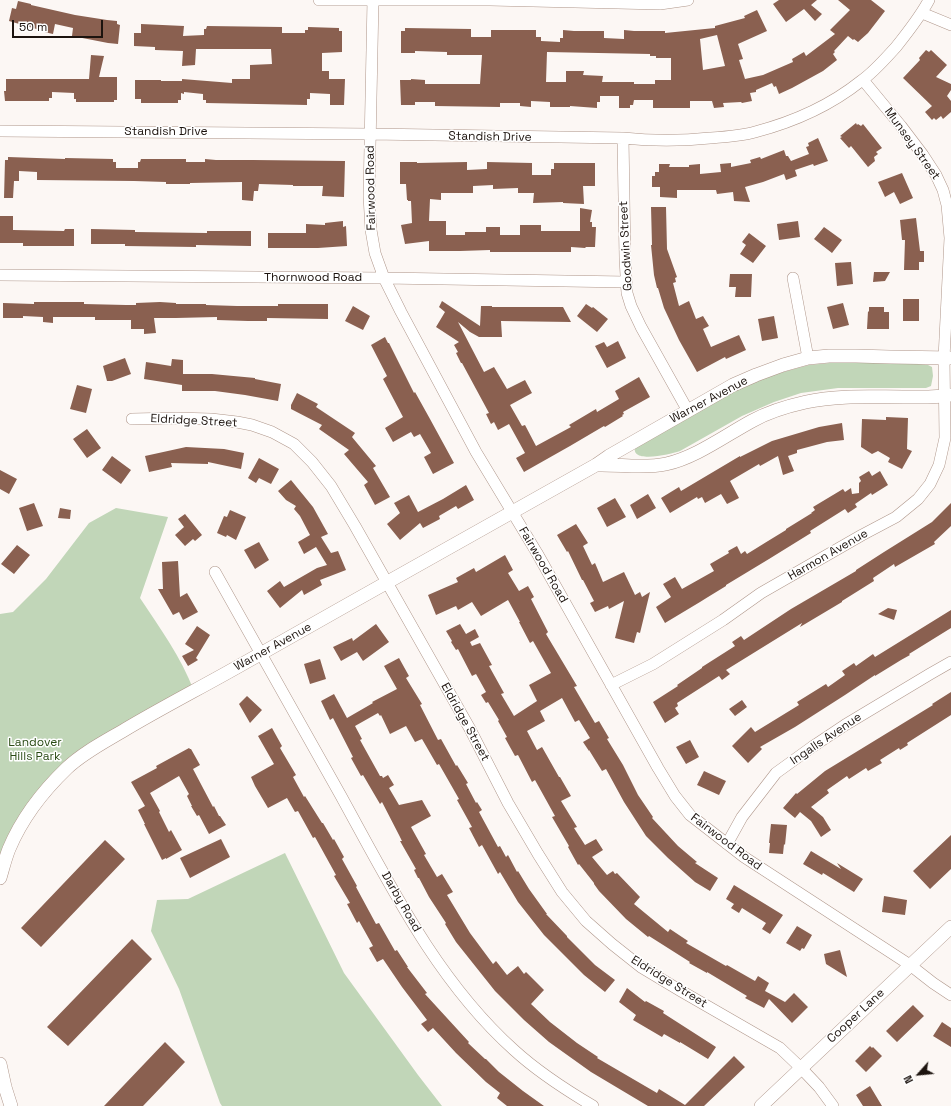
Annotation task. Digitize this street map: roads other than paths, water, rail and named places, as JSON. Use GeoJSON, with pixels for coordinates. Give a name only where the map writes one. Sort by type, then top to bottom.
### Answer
{"type":"FeatureCollection","features":[{"type":"Feature","properties":{"kind":"street"},"geometry":{"type":"LineString","coordinates":[[319,0],[490,0],[660,4],[688,0]]}},
{"type":"Feature","properties":{"kind":"street","name":"Fairwood Road"},"geometry":{"type":"LineString","coordinates":[[373,0],[369,196],[371,230],[375,253],[384,278],[469,438],[537,553],[658,768],[675,796],[690,815],[744,858],[910,965],[951,995]]}},
{"type":"Feature","properties":{"kind":"street","name":"Standish Drive"},"geometry":{"type":"LineString","coordinates":[[0,131],[371,134],[622,138],[654,141],[726,137],[755,132],[789,120],[840,96],[863,80],[886,58],[922,13],[929,0]]}},
{"type":"Feature","properties":{"kind":"street"},"geometry":{"type":"LineString","coordinates":[[922,13],[951,25]]}},
{"type":"Feature","properties":{"kind":"street","name":"Munsey Street"},"geometry":{"type":"LineString","coordinates":[[863,80],[923,155],[936,175],[943,190],[947,205],[950,238],[948,358]]}},
{"type":"Feature","properties":{"kind":"street","name":"Goodwin Street"},"geometry":{"type":"LineString","coordinates":[[622,138],[624,258],[627,293],[631,306],[641,327],[688,411]]}},
{"type":"Feature","properties":{"kind":"street","name":"Thornwood Road"},"geometry":{"type":"LineString","coordinates":[[0,275],[384,278],[626,282]]}},
{"type":"Feature","properties":{"kind":"street"},"geometry":{"type":"LineString","coordinates":[[793,278],[808,358]]}},
{"type":"Feature","properties":{"kind":"street","name":"Warner Avenue"},"geometry":{"type":"LineString","coordinates":[[0,878],[9,849],[25,818],[37,800],[68,766],[88,752],[134,724],[596,465],[609,456],[733,385],[783,365],[808,358],[856,356],[948,358]]}},
{"type":"Feature","properties":{"kind":"street","name":"Harmon Avenue"},"geometry":{"type":"LineString","coordinates":[[611,686],[653,664],[761,593],[896,517],[918,500],[930,484],[939,465],[945,438],[948,395],[948,358]]}},
{"type":"Feature","properties":{"kind":"street","name":"Warner Avenue"},"geometry":{"type":"LineString","coordinates":[[596,465],[646,466],[666,464],[687,457],[762,416],[811,401],[830,398],[922,398],[948,395]]}},
{"type":"Feature","properties":{"kind":"street","name":"Eldridge Street"},"geometry":{"type":"LineString","coordinates":[[132,419],[183,418],[237,422],[252,425],[272,432],[294,444],[312,462],[331,486],[355,526],[470,729],[508,803],[562,892],[586,921],[641,967],[780,1048],[819,1087],[833,1106]]}},
{"type":"Feature","properties":{"kind":"street","name":"Darby Road"},"geometry":{"type":"LineString","coordinates":[[215,572],[395,894],[428,947],[460,994],[488,1025],[515,1051],[550,1078],[593,1106]]}},
{"type":"Feature","properties":{"kind":"street","name":"Ingalls Avenue"},"geometry":{"type":"LineString","coordinates":[[727,844],[742,817],[776,773],[844,725],[951,662]]}},
{"type":"Feature","properties":{"kind":"street","name":"Cooper Lane"},"geometry":{"type":"LineString","coordinates":[[761,1106],[951,926]]}},
{"type":"Feature","properties":{"kind":"street"},"geometry":{"type":"LineString","coordinates":[[0,1064],[2,1087],[11,1106]]}},
{"type":"Feature","properties":{"kind":"park label","name":"Landover Hills Park"},"geometry":{"type":"Point","coordinates":[35,750]}}]}
